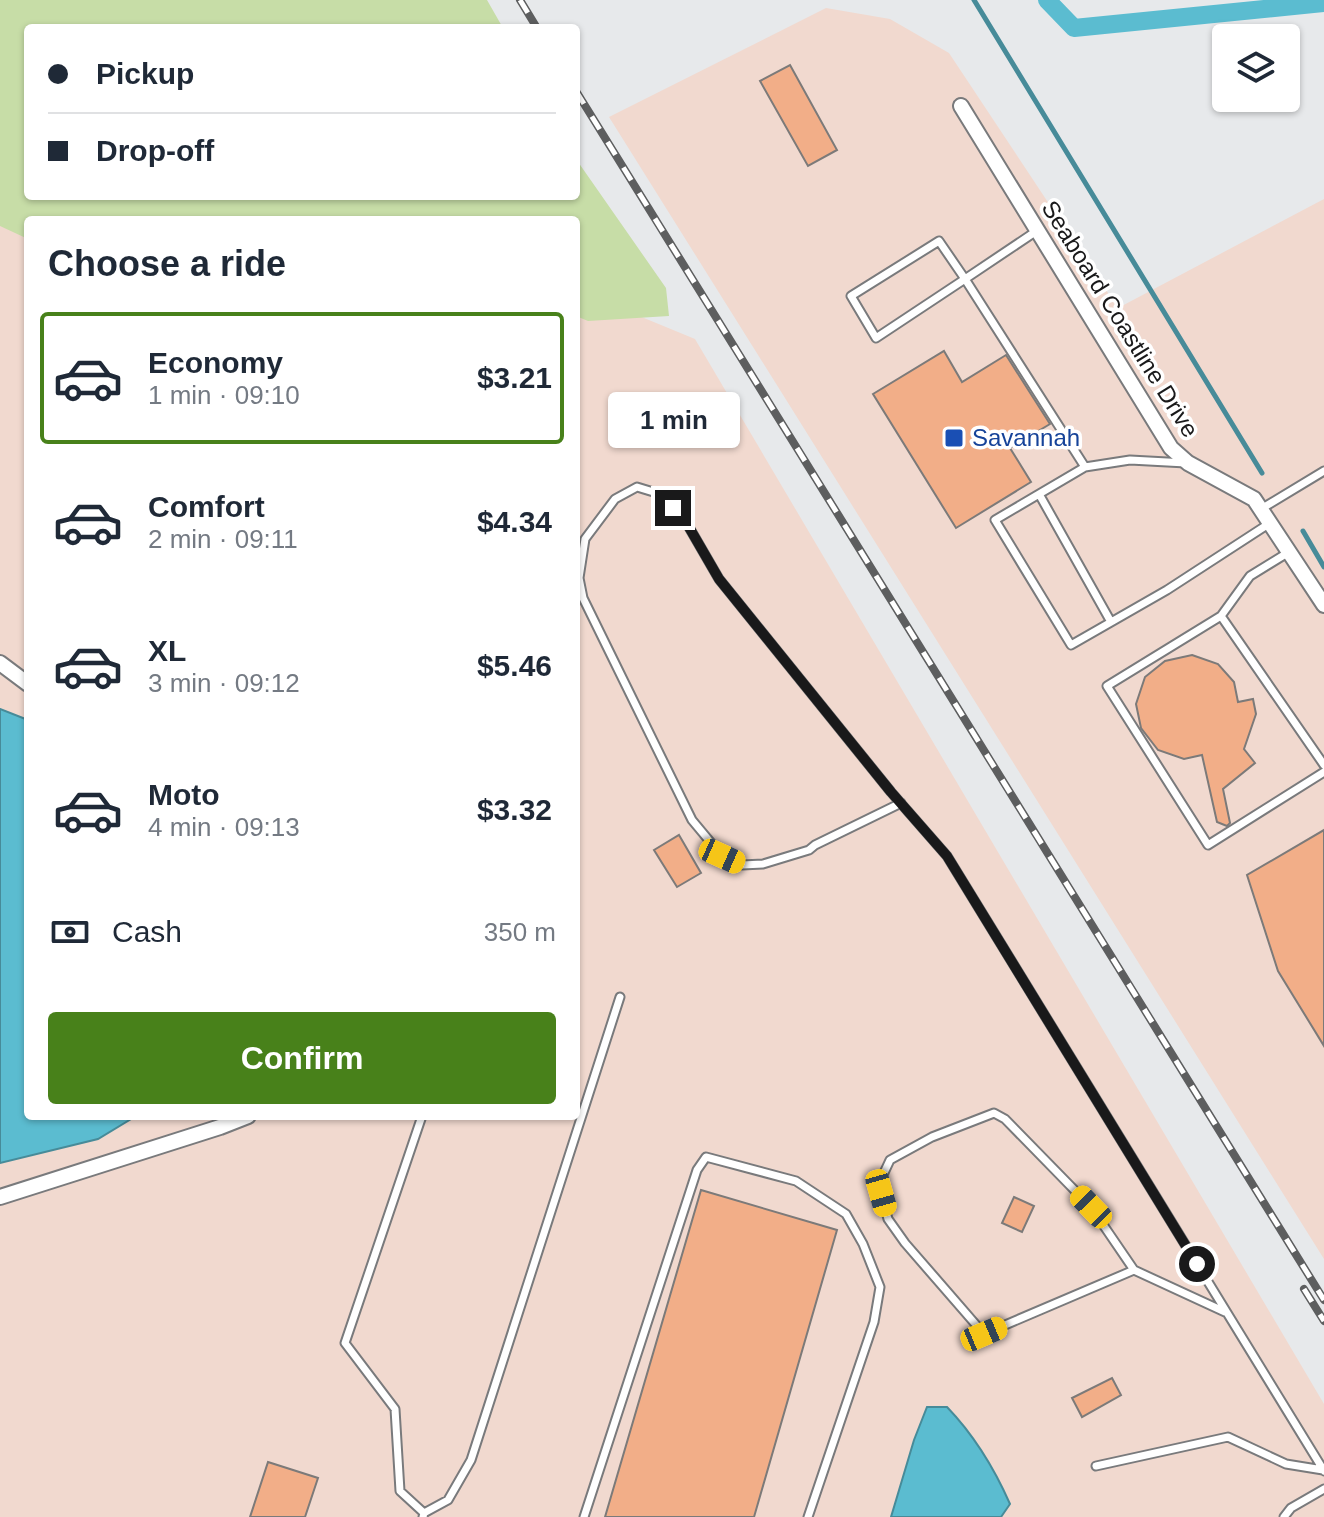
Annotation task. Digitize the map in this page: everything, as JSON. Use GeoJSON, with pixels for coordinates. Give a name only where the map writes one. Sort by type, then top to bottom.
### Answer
{"type":"FeatureCollection","features":[{"type":"Feature","properties":{"kind":"street","name":"Seaboard Coastline Drive"},"geometry":{"type":"LineString","coordinates":[[961,106],[1171,448],[1188,463],[1254,499],[1324,605]]}},
{"type":"Feature","properties":{"kind":"street"},"geometry":{"type":"LineString","coordinates":[[0,663],[24,681]]}},
{"type":"Feature","properties":{"kind":"street"},"geometry":{"type":"LineString","coordinates":[[0,1197],[238,1120]]}},
{"type":"Feature","properties":{"kind":"lane"},"geometry":{"type":"LineString","coordinates":[[1038,230],[965,279],[876,338],[851,296],[939,241],[965,279],[1085,467]]}},
{"type":"Feature","properties":{"kind":"lane"},"geometry":{"type":"LineString","coordinates":[[1188,463],[1130,460],[1085,467],[995,520],[1071,645],[1167,590],[1270,523]]}},
{"type":"Feature","properties":{"kind":"lane"},"geometry":{"type":"LineString","coordinates":[[1261,509],[1324,471]]}},
{"type":"Feature","properties":{"kind":"lane"},"geometry":{"type":"LineString","coordinates":[[580,572],[585,539],[615,499],[637,487],[660,494],[686,522],[719,579],[947,856],[1324,1471]]}},
{"type":"Feature","properties":{"kind":"lane"},"geometry":{"type":"LineString","coordinates":[[1039,494],[1111,622]]}},
{"type":"Feature","properties":{"kind":"lane"},"geometry":{"type":"LineString","coordinates":[[1289,552],[1250,576],[1221,616],[1107,686],[1208,845],[1324,772]]}},
{"type":"Feature","properties":{"kind":"lane"},"geometry":{"type":"LineString","coordinates":[[580,583],[583,598],[692,820],[722,856],[742,865],[763,864],[809,850],[901,803]]}},
{"type":"Feature","properties":{"kind":"lane"},"geometry":{"type":"LineString","coordinates":[[1221,616],[1324,765]]}},
{"type":"Feature","properties":{"kind":"lane"},"geometry":{"type":"LineString","coordinates":[[421,1120],[345,1343],[395,1409],[400,1491],[424,1515],[448,1500],[471,1460],[620,997]]}},
{"type":"Feature","properties":{"kind":"lane"},"geometry":{"type":"LineString","coordinates":[[1134,1270],[984,1334],[888,1219],[881,1193],[883,1175],[890,1160],[932,1137],[994,1113],[1005,1119],[1091,1207],[1134,1270],[1227,1313]]}},
{"type":"Feature","properties":{"kind":"lane"},"geometry":{"type":"LineString","coordinates":[[584,1517],[697,1170],[706,1157],[796,1181],[846,1214],[863,1244],[880,1287],[874,1322],[808,1517]]}},
{"type":"Feature","properties":{"kind":"lane"},"geometry":{"type":"LineString","coordinates":[[1096,1466],[1228,1437],[1286,1464],[1324,1471]]}},
{"type":"Feature","properties":{"kind":"lane"},"geometry":{"type":"LineString","coordinates":[[1284,1517],[1291,1508],[1324,1489]]}},
{"type":"Feature","properties":{"kind":"shaded area"},"geometry":{"type":"Polygon","coordinates":[[[826,8],[890,19],[949,53],[1118,308],[1324,199],[1324,1259],[609,117],[826,8]]]}},
{"type":"Feature","properties":{"kind":"shaded area"},"geometry":{"type":"Polygon","coordinates":[[[0,176],[24,193],[24,200],[28,200],[28,216],[24,216],[24,1120],[580,1120],[580,292],[695,339],[1324,1404],[1324,1517],[0,1517],[0,176]]]}},
{"type":"Feature","properties":{"kind":"green space"},"geometry":{"type":"Polygon","coordinates":[[[0,0],[487,0],[501,24],[24,24],[24,200],[580,200],[580,165],[666,288],[669,316],[588,321],[580,318],[580,216],[24,216],[24,237],[0,226],[0,0]]]}},
{"type":"Feature","properties":{"kind":"water"},"geometry":{"type":"Polygon","coordinates":[[[0,709],[24,718],[24,1120],[129,1120],[98,1139],[0,1163],[0,709]]]}},
{"type":"Feature","properties":{"kind":"water"},"geometry":{"type":"Polygon","coordinates":[[[927,1407],[947,1407],[974,1441],[1010,1504],[1001,1517],[891,1517],[927,1407]]]}},
{"type":"Feature","properties":{"kind":"building"},"geometry":{"type":"Polygon","coordinates":[[[790,65],[837,150],[808,166],[760,81],[790,65]]]}},
{"type":"Feature","properties":{"kind":"building"},"geometry":{"type":"Polygon","coordinates":[[[944,351],[962,382],[1006,355],[1050,424],[1010,448],[1031,482],[956,528],[873,394],[944,351]]]}},
{"type":"Feature","properties":{"kind":"building"},"geometry":{"type":"Polygon","coordinates":[[[1192,655],[1218,664],[1234,682],[1238,702],[1253,699],[1256,714],[1244,749],[1255,763],[1223,789],[1230,823],[1227,826],[1217,822],[1202,755],[1184,759],[1158,750],[1141,728],[1136,704],[1145,677],[1165,661],[1192,655]]]}},
{"type":"Feature","properties":{"kind":"building"},"geometry":{"type":"Polygon","coordinates":[[[1324,830],[1324,1046],[1278,971],[1247,875],[1324,830]]]}},
{"type":"Feature","properties":{"kind":"building"},"geometry":{"type":"Polygon","coordinates":[[[679,835],[701,873],[677,887],[654,850],[679,835]]]}},
{"type":"Feature","properties":{"kind":"building"},"geometry":{"type":"Polygon","coordinates":[[[701,1190],[837,1230],[754,1517],[605,1517],[701,1190]]]}},
{"type":"Feature","properties":{"kind":"building"},"geometry":{"type":"Polygon","coordinates":[[[1014,1197],[1034,1206],[1022,1232],[1002,1223],[1014,1197]]]}},
{"type":"Feature","properties":{"kind":"building"},"geometry":{"type":"Polygon","coordinates":[[[1112,1378],[1121,1395],[1082,1417],[1072,1398],[1112,1378]]]}},
{"type":"Feature","properties":{"kind":"building"},"geometry":{"type":"Polygon","coordinates":[[[268,1462],[318,1478],[305,1517],[250,1517],[268,1462]]]}},
{"type":"Feature","properties":{"kind":"waterway"},"geometry":{"type":"LineString","coordinates":[[974,0],[1262,473]]}},
{"type":"Feature","properties":{"kind":"waterway"},"geometry":{"type":"LineString","coordinates":[[1047,0],[1074,28],[1324,3]]}},
{"type":"Feature","properties":{"kind":"waterway"},"geometry":{"type":"LineString","coordinates":[[1303,531],[1324,567]]}},
{"type":"Feature","properties":{"kind":"railway"},"geometry":{"type":"LineString","coordinates":[[520,0],[535,24]]}},
{"type":"Feature","properties":{"kind":"railway"},"geometry":{"type":"LineString","coordinates":[[580,97],[1324,1300]]}},
{"type":"Feature","properties":{"kind":"railway"},"geometry":{"type":"LineString","coordinates":[[1304,1289],[1324,1321]]}},
{"type":"Feature","properties":{"kind":"place","name":"Savannah"},"geometry":{"type":"Point","coordinates":[954,438]}},
{"type":"Feature","properties":{"kind":"route"},"geometry":{"type":"LineString","coordinates":[[673,508],[686,522],[719,579],[891,792],[947,856],[1197,1264]]}}]}
